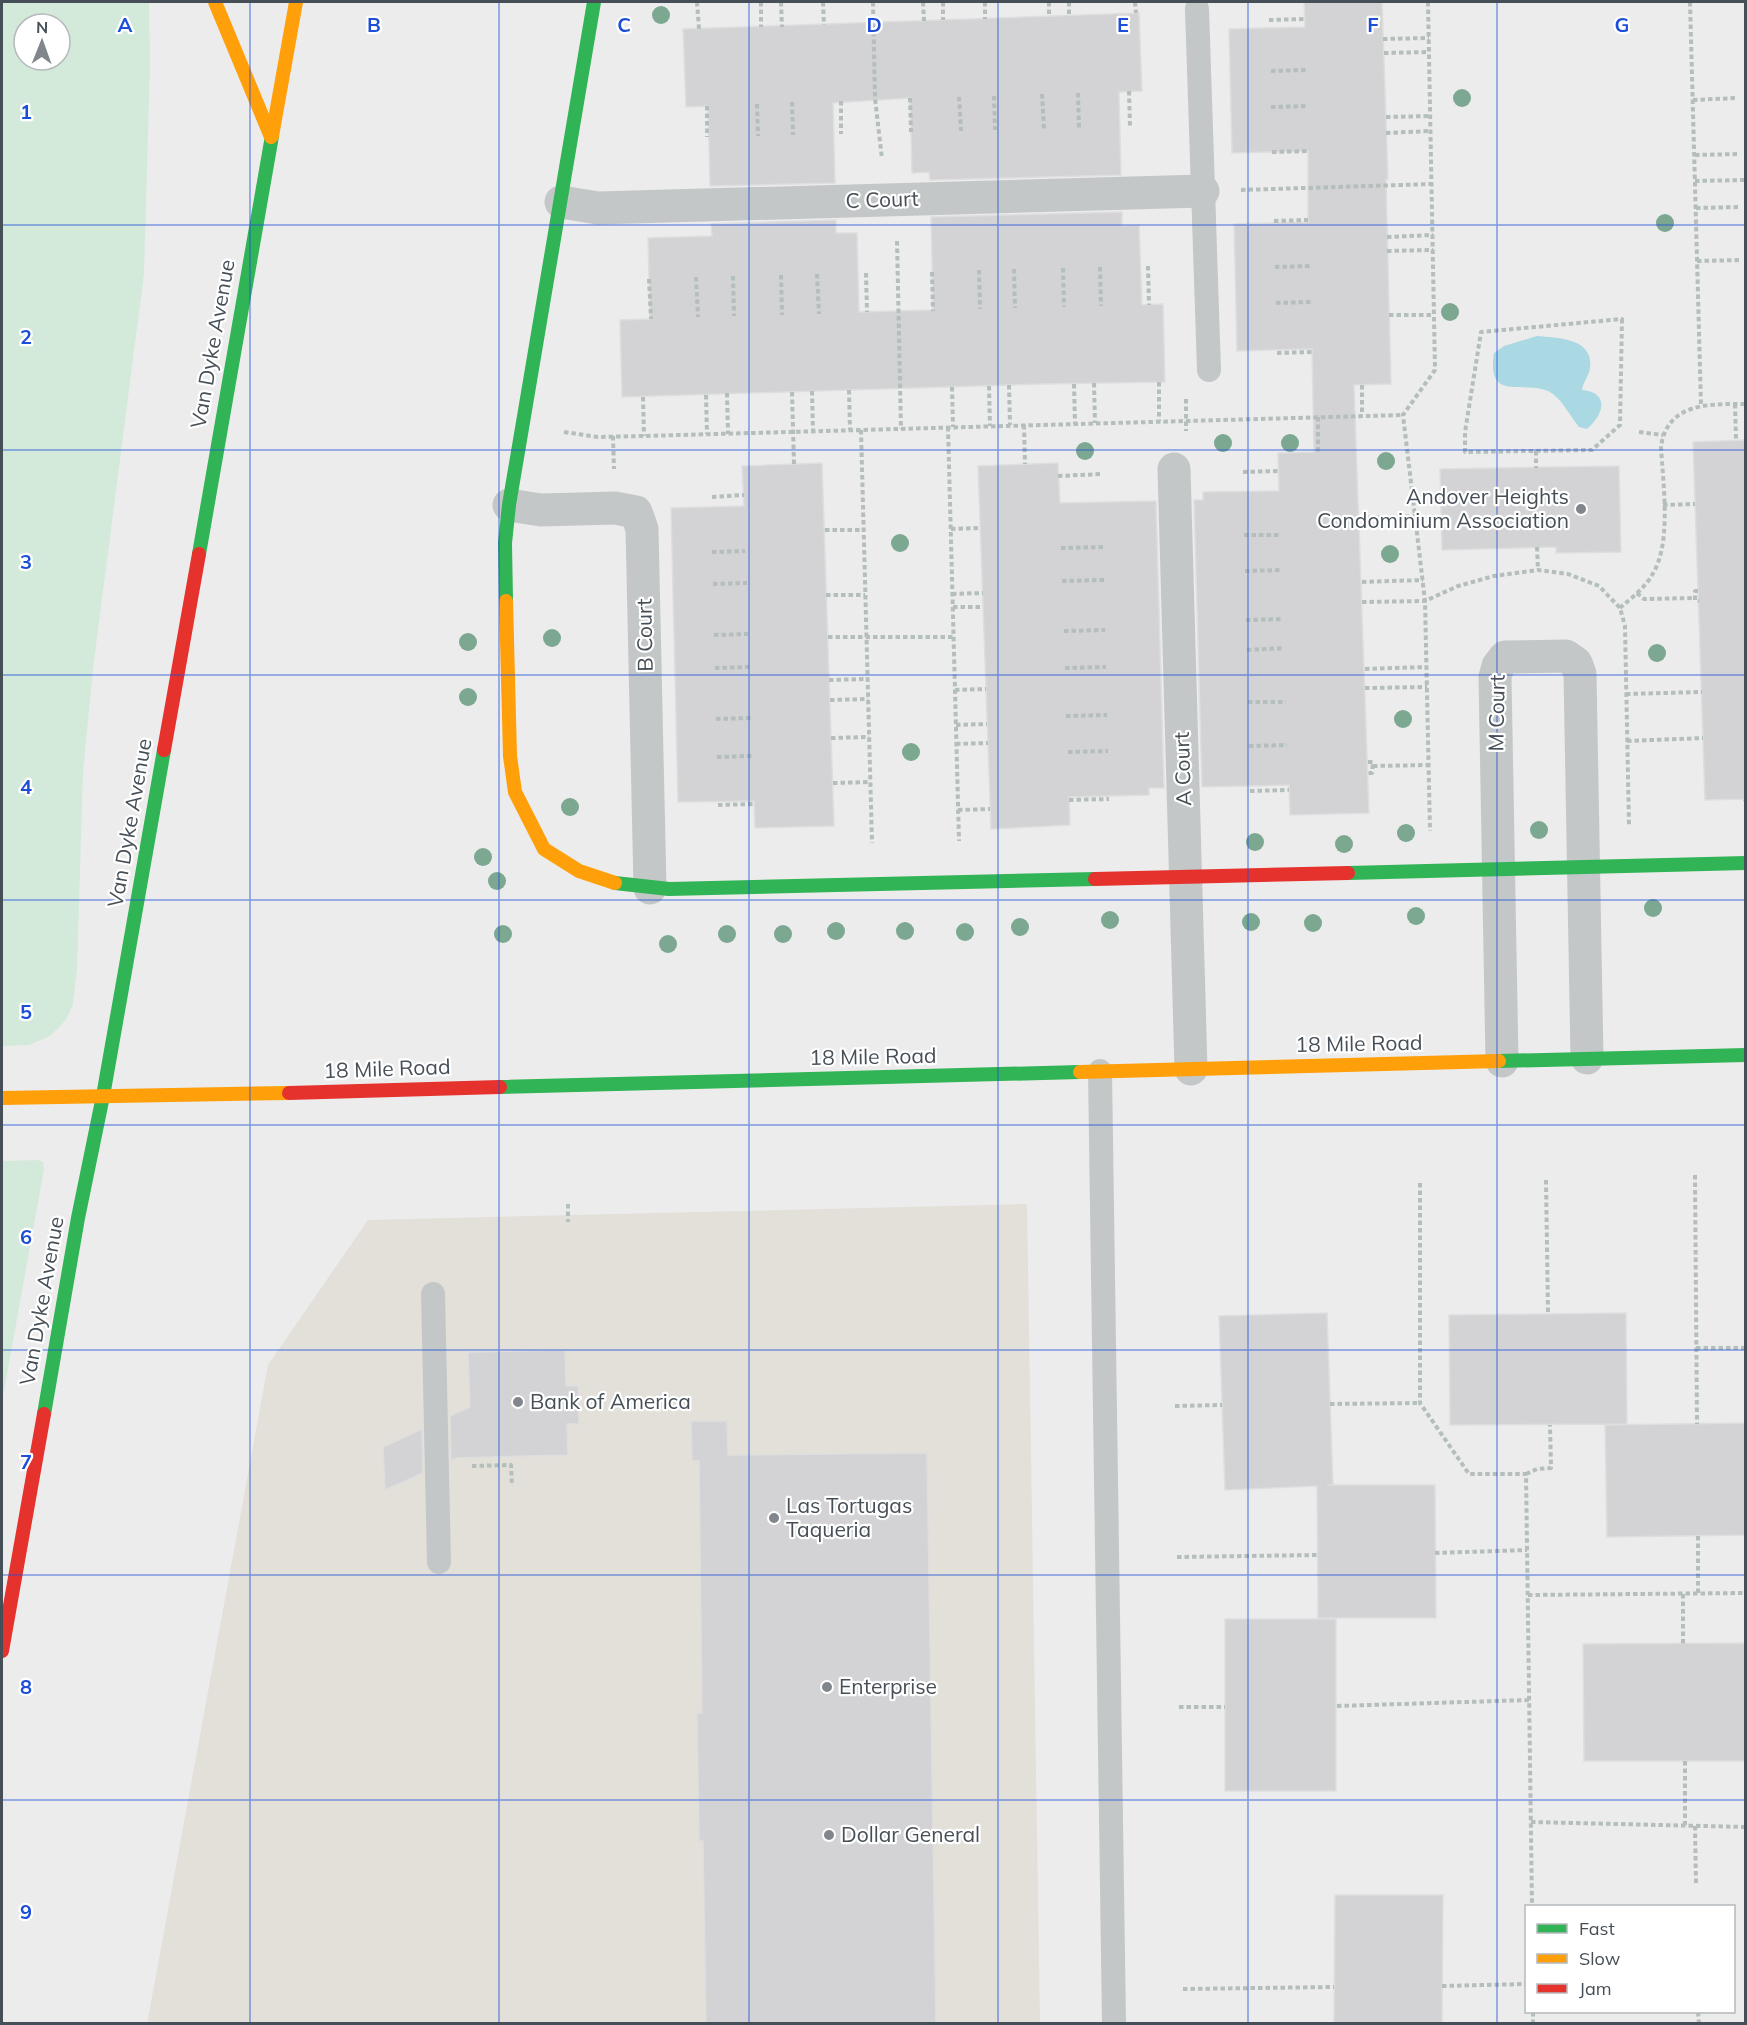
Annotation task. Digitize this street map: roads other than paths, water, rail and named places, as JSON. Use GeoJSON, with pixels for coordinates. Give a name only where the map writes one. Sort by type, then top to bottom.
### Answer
{"type":"FeatureCollection","features":[{"type":"Feature","properties":{"kind":"street"},"geometry":{"type":"LineString","coordinates":[[215,2],[271,137]]}},
{"type":"Feature","properties":{"kind":"street","name":"Van Dyke Avenue"},"geometry":{"type":"LineString","coordinates":[[2,1651],[78,1218],[103,1096],[296,2]]}},
{"type":"Feature","properties":{"kind":"street"},"geometry":{"type":"LineString","coordinates":[[594,2],[509,505],[505,543],[510,756],[515,792],[544,849],[579,871],[602,880],[627,886],[669,889],[1746,863]]}},
{"type":"Feature","properties":{"kind":"street","name":"C Court"},"geometry":{"type":"LineString","coordinates":[[561,202],[598,208],[1203,191]]}},
{"type":"Feature","properties":{"kind":"street","name":"A Court"},"geometry":{"type":"LineString","coordinates":[[1174,468],[1191,1068]]}},
{"type":"Feature","properties":{"kind":"street","name":"B Court"},"geometry":{"type":"LineString","coordinates":[[509,505],[541,510],[615,508],[636,512],[642,529],[650,888]]}},
{"type":"Feature","properties":{"kind":"street","name":"M Court"},"geometry":{"type":"LineString","coordinates":[[1502,1061],[1495,677],[1498,666],[1505,657],[1566,656],[1576,663],[1580,674],[1587,1058]]}},
{"type":"Feature","properties":{"kind":"street","name":"18 Mile Road"},"geometry":{"type":"LineString","coordinates":[[2,1098],[249,1094],[1746,1055]]}},
{"type":"Feature","properties":{"kind":"lane"},"geometry":{"type":"LineString","coordinates":[[1197,9],[1209,370]]}},
{"type":"Feature","properties":{"kind":"lane"},"geometry":{"type":"LineString","coordinates":[[1100,1071],[1114,2024]]}},
{"type":"Feature","properties":{"kind":"lane"},"geometry":{"type":"LineString","coordinates":[[433,1294],[439,1562]]}},
{"type":"Feature","properties":{"kind":"water"},"geometry":{"type":"Polygon","coordinates":[[[1537,336],[1564,339],[1581,345],[1590,358],[1590,368],[1582,390],[1597,395],[1601,400],[1601,405],[1597,417],[1587,429],[1579,427],[1561,402],[1548,391],[1538,388],[1509,387],[1501,384],[1496,378],[1493,369],[1494,353],[1504,346],[1537,336]]]}},
{"type":"Feature","properties":{"kind":"place","name":"Andover Heights Condominium Association"},"geometry":{"type":"Point","coordinates":[1581,509]}},
{"type":"Feature","properties":{"kind":"place","name":"Bank of America"},"geometry":{"type":"Point","coordinates":[518,1402]}},
{"type":"Feature","properties":{"kind":"place","name":"Las Tortugas Taqueria"},"geometry":{"type":"Point","coordinates":[774,1518]}},
{"type":"Feature","properties":{"kind":"place","name":"Enterprise"},"geometry":{"type":"Point","coordinates":[827,1687]}},
{"type":"Feature","properties":{"kind":"place","name":"Dollar General"},"geometry":{"type":"Point","coordinates":[829,1835]}}]}
